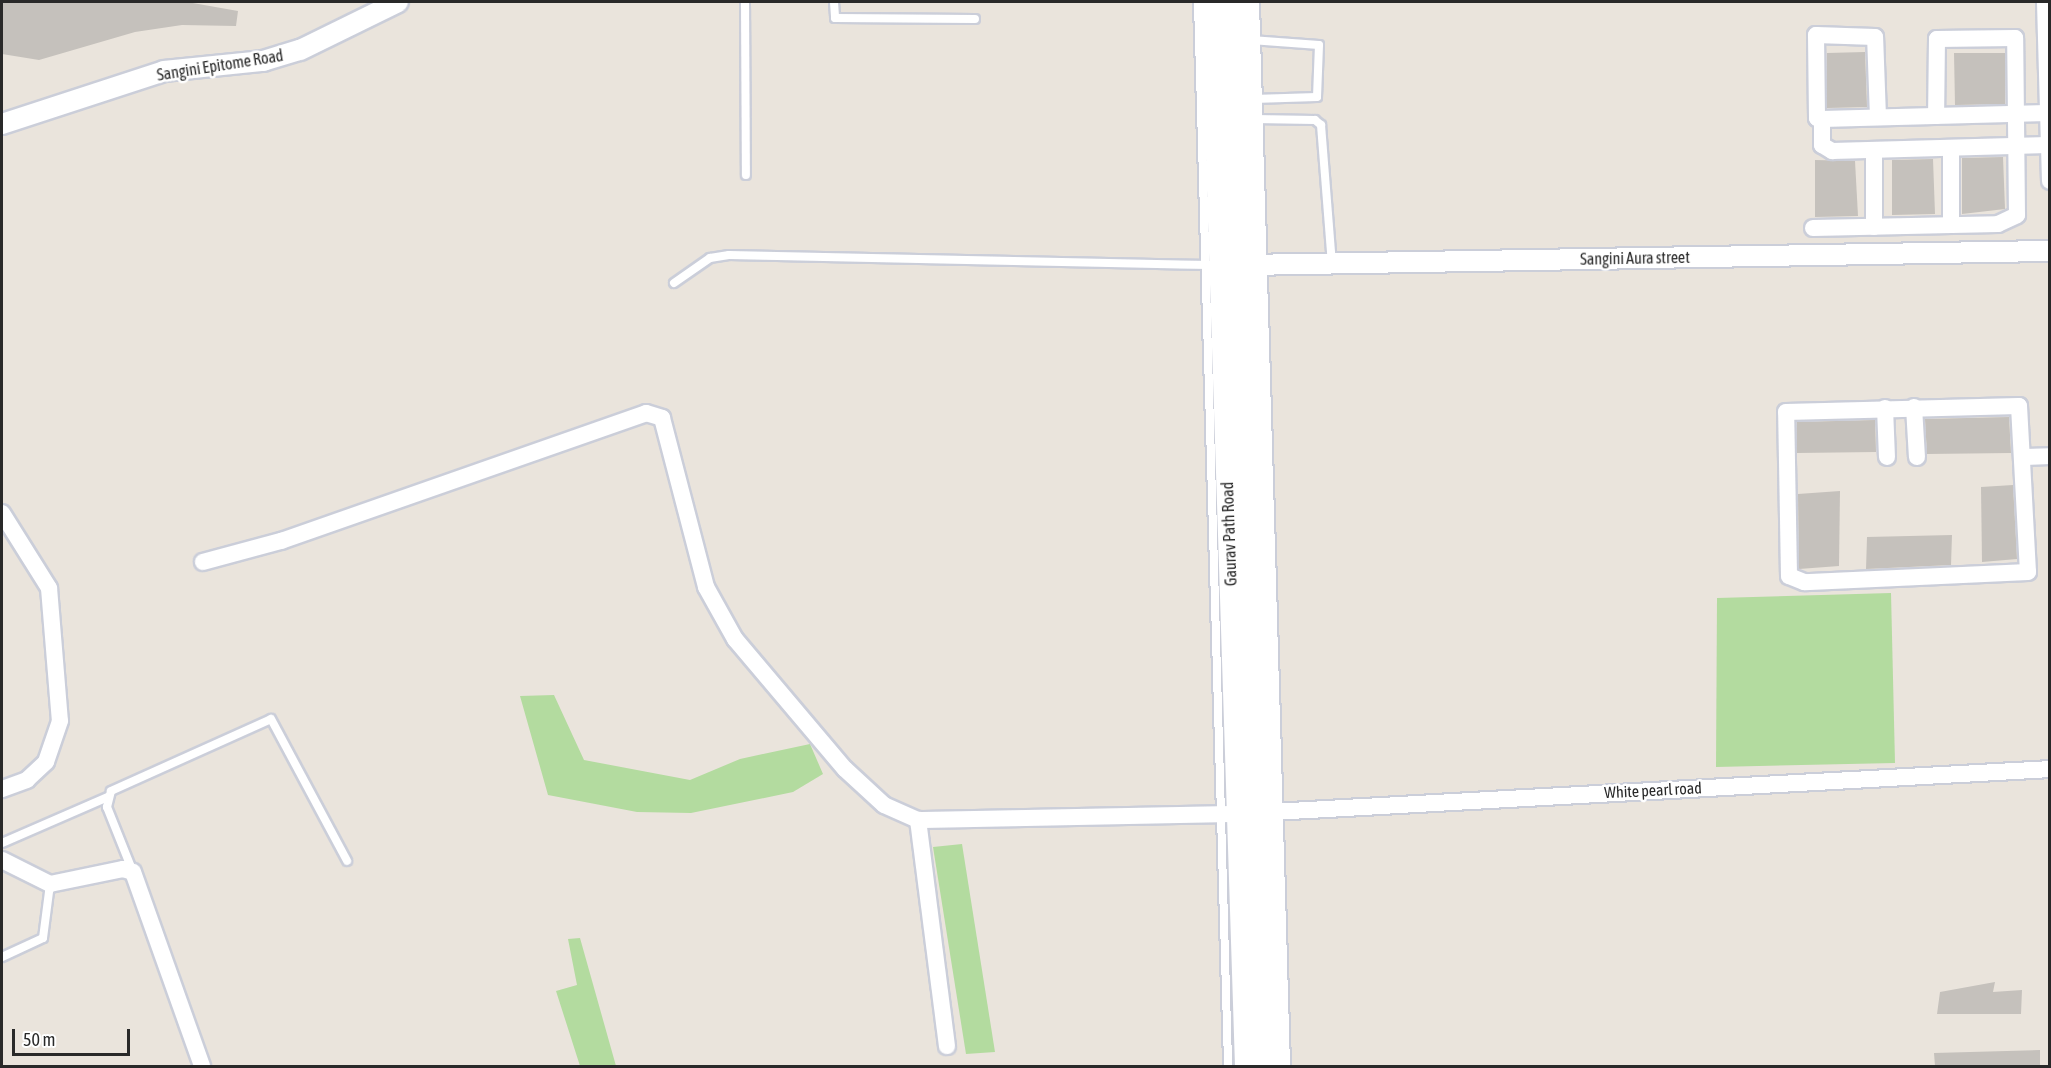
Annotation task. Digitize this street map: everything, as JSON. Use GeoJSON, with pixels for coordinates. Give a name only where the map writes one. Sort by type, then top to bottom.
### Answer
{"type":"FeatureCollection","features":[{"type":"Feature","properties":{"kind":"main road","name":"Gaurav Path Road"},"geometry":{"type":"LineString","coordinates":[[1212,2],[1232,265]]}},
{"type":"Feature","properties":{"kind":"main road","name":"Gaurav Path Road"},"geometry":{"type":"LineString","coordinates":[[1232,2],[1232,265],[1247,812],[1246,1066]]}},
{"type":"Feature","properties":{"kind":"main road","name":"Gaurav Path Road"},"geometry":{"type":"LineString","coordinates":[[1247,812],[1264,1066]]}},
{"type":"Feature","properties":{"kind":"street","name":"Sangini Epitome Road"},"geometry":{"type":"LineString","coordinates":[[2,124],[164,71],[263,61],[300,50],[398,2]]}},
{"type":"Feature","properties":{"kind":"street"},"geometry":{"type":"LineString","coordinates":[[1232,265],[1253,119],[1249,2]]}},
{"type":"Feature","properties":{"kind":"street"},"geometry":{"type":"LineString","coordinates":[[2045,2],[2048,30],[2049,181]]}},
{"type":"Feature","properties":{"kind":"street"},"geometry":{"type":"LineString","coordinates":[[1878,117],[1875,37],[1820,34],[1812,39],[1813,112],[1822,119],[2048,113]]}},
{"type":"Feature","properties":{"kind":"street"},"geometry":{"type":"LineString","coordinates":[[1813,228],[2004,223],[2017,215],[2018,114],[2015,38],[1944,35],[1934,47],[1936,116]]}},
{"type":"Feature","properties":{"kind":"street"},"geometry":{"type":"LineString","coordinates":[[1822,119],[1823,148],[1874,150],[2048,145]]}},
{"type":"Feature","properties":{"kind":"street"},"geometry":{"type":"LineString","coordinates":[[1951,148],[1951,225]]}},
{"type":"Feature","properties":{"kind":"street"},"geometry":{"type":"LineString","coordinates":[[1874,150],[1874,226]]}},
{"type":"Feature","properties":{"kind":"street","name":"Sangini Aura street"},"geometry":{"type":"LineString","coordinates":[[1232,265],[2049,251]]}},
{"type":"Feature","properties":{"kind":"street"},"geometry":{"type":"LineString","coordinates":[[2019,406],[2025,457],[2027,573],[1792,578],[1783,415],[1790,410],[1885,408],[2019,406]]}},
{"type":"Feature","properties":{"kind":"street"},"geometry":{"type":"LineString","coordinates":[[1914,407],[1917,457]]}},
{"type":"Feature","properties":{"kind":"street"},"geometry":{"type":"LineString","coordinates":[[1885,408],[1887,457]]}},
{"type":"Feature","properties":{"kind":"street"},"geometry":{"type":"LineString","coordinates":[[203,562],[281,541],[614,422],[646,413],[663,418],[715,609],[845,769],[884,806],[918,820],[947,1046]]}},
{"type":"Feature","properties":{"kind":"street"},"geometry":{"type":"LineString","coordinates":[[2025,457],[2049,456]]}},
{"type":"Feature","properties":{"kind":"street"},"geometry":{"type":"LineString","coordinates":[[2,513],[49,588],[60,721],[46,762],[27,780],[2,789]]}},
{"type":"Feature","properties":{"kind":"street","name":"White pearl road"},"geometry":{"type":"LineString","coordinates":[[918,820],[1247,812],[2049,769]]}},
{"type":"Feature","properties":{"kind":"street"},"geometry":{"type":"LineString","coordinates":[[1247,812],[1280,1066]]}},
{"type":"Feature","properties":{"kind":"street"},"geometry":{"type":"LineString","coordinates":[[2,860],[50,884],[123,869],[133,872],[202,1066]]}},
{"type":"Feature","properties":{"kind":"lane"},"geometry":{"type":"LineString","coordinates":[[745,2],[746,175]]}},
{"type":"Feature","properties":{"kind":"lane"},"geometry":{"type":"LineString","coordinates":[[834,2],[835,18],[975,19]]}},
{"type":"Feature","properties":{"kind":"lane"},"geometry":{"type":"LineString","coordinates":[[1198,2],[1232,265],[1247,812],[1228,1066]]}},
{"type":"Feature","properties":{"kind":"lane"},"geometry":{"type":"LineString","coordinates":[[1251,40],[1319,45],[1317,97],[1252,99]]}},
{"type":"Feature","properties":{"kind":"lane"},"geometry":{"type":"LineString","coordinates":[[1253,119],[1315,120],[1321,125],[1332,264]]}},
{"type":"Feature","properties":{"kind":"lane"},"geometry":{"type":"LineString","coordinates":[[674,284],[710,258],[729,255],[1232,265]]}},
{"type":"Feature","properties":{"kind":"lane"},"geometry":{"type":"LineString","coordinates":[[2,843],[108,797],[119,784],[271,719],[347,861]]}},
{"type":"Feature","properties":{"kind":"lane"},"geometry":{"type":"LineString","coordinates":[[108,797],[133,872]]}},
{"type":"Feature","properties":{"kind":"lane"},"geometry":{"type":"LineString","coordinates":[[2,957],[43,938],[50,884]]}},
{"type":"Feature","properties":{"kind":"green space"},"geometry":{"type":"Polygon","coordinates":[[[1891,593],[1895,763],[1716,767],[1717,598],[1891,593]]]}},
{"type":"Feature","properties":{"kind":"green space"},"geometry":{"type":"Polygon","coordinates":[[[554,695],[584,760],[690,780],[740,759],[810,744],[823,774],[793,792],[691,813],[637,812],[548,795],[520,696],[554,695]]]}},
{"type":"Feature","properties":{"kind":"green space"},"geometry":{"type":"Polygon","coordinates":[[[962,844],[995,1052],[966,1054],[933,847],[962,844]]]}},
{"type":"Feature","properties":{"kind":"green space"},"geometry":{"type":"Polygon","coordinates":[[[580,938],[616,1066],[580,1066],[556,991],[577,985],[568,939],[580,938]]]}},
{"type":"Feature","properties":{"kind":"building"},"geometry":{"type":"Polygon","coordinates":[[[2,2],[187,2],[238,11],[236,26],[182,25],[135,32],[39,60],[2,54],[2,2]]]}},
{"type":"Feature","properties":{"kind":"building"},"geometry":{"type":"Polygon","coordinates":[[[1865,52],[1867,107],[1827,108],[1827,53],[1865,52]]]}},
{"type":"Feature","properties":{"kind":"building"},"geometry":{"type":"Polygon","coordinates":[[[1954,53],[2005,53],[2005,104],[1955,105],[1954,53]]]}},
{"type":"Feature","properties":{"kind":"building"},"geometry":{"type":"Polygon","coordinates":[[[2003,157],[2005,209],[1962,214],[1962,158],[2003,157]]]}},
{"type":"Feature","properties":{"kind":"building"},"geometry":{"type":"Polygon","coordinates":[[[1933,159],[1935,214],[1892,215],[1892,160],[1933,159]]]}},
{"type":"Feature","properties":{"kind":"building"},"geometry":{"type":"Polygon","coordinates":[[[1815,160],[1855,161],[1858,216],[1815,217],[1815,160]]]}},
{"type":"Feature","properties":{"kind":"building"},"geometry":{"type":"Polygon","coordinates":[[[2009,417],[2011,453],[1927,454],[1925,419],[2009,417]]]}},
{"type":"Feature","properties":{"kind":"building"},"geometry":{"type":"Polygon","coordinates":[[[1875,420],[1876,452],[1797,453],[1797,422],[1875,420]]]}},
{"type":"Feature","properties":{"kind":"building"},"geometry":{"type":"Polygon","coordinates":[[[2013,485],[2017,559],[1982,562],[1981,487],[2013,485]]]}},
{"type":"Feature","properties":{"kind":"building"},"geometry":{"type":"Polygon","coordinates":[[[1840,491],[1839,566],[1799,569],[1798,494],[1840,491]]]}},
{"type":"Feature","properties":{"kind":"building"},"geometry":{"type":"Polygon","coordinates":[[[1952,535],[1951,565],[1866,569],[1867,537],[1952,535]]]}},
{"type":"Feature","properties":{"kind":"building"},"geometry":{"type":"Polygon","coordinates":[[[1995,982],[1993,992],[2022,990],[2021,1014],[1937,1014],[1940,992],[1995,982]]]}},
{"type":"Feature","properties":{"kind":"building"},"geometry":{"type":"Polygon","coordinates":[[[2040,1050],[2040,1066],[1935,1066],[1934,1053],[2040,1050]]]}}]}
